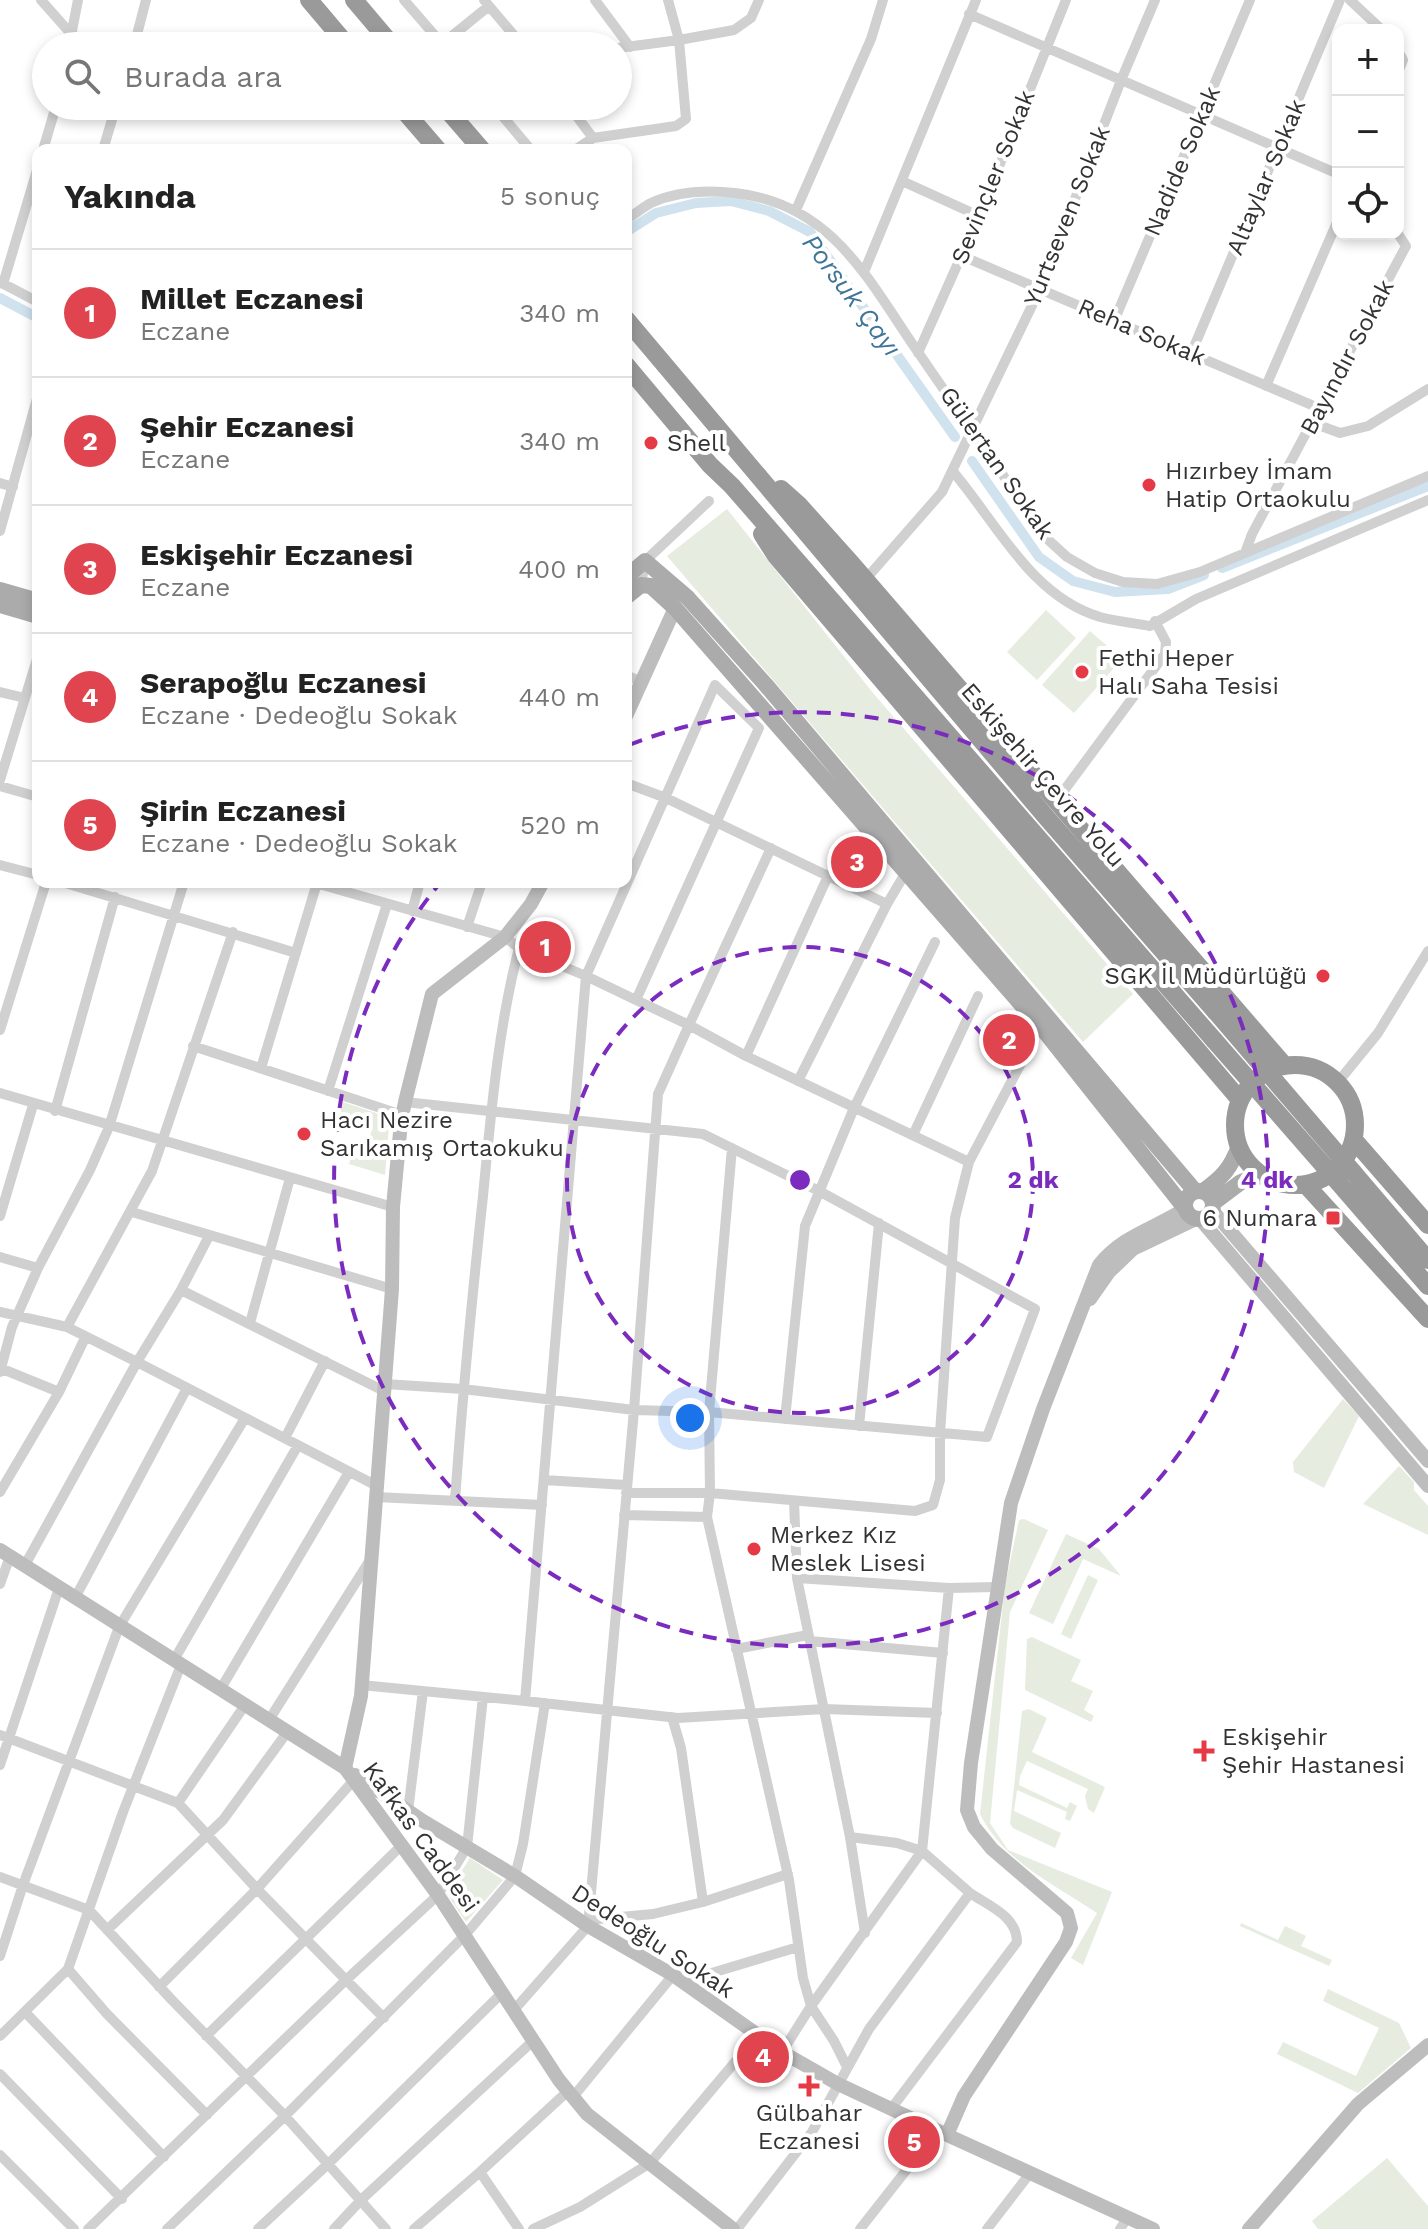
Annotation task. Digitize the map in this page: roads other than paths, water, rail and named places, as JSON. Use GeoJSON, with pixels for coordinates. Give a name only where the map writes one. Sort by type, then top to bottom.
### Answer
{"type":"FeatureCollection","features":[{"type":"Feature","properties":{"kind":"highway"},"geometry":{"type":"LineString","coordinates":[[309,0],[336,32]]}},
{"type":"Feature","properties":{"kind":"highway"},"geometry":{"type":"LineString","coordinates":[[354,0],[381,32]]}},
{"type":"Feature","properties":{"kind":"highway"},"geometry":{"type":"LineString","coordinates":[[412,120],[433,144]]}},
{"type":"Feature","properties":{"kind":"highway"},"geometry":{"type":"LineString","coordinates":[[456,120],[477,144]]}},
{"type":"Feature","properties":{"kind":"highway","name":"Eskişehir Çevre Yolu"},"geometry":{"type":"LineString","coordinates":[[632,326],[1046,817],[1216,1012],[1428,1286]]}},
{"type":"Feature","properties":{"kind":"highway","name":"Eskişehir Çevre Yolu"},"geometry":{"type":"LineString","coordinates":[[632,372],[1214,1040],[1428,1260]]}},
{"type":"Feature","properties":{"kind":"highway"},"geometry":{"type":"LineString","coordinates":[[728,441],[799,505],[1284,1065]]}},
{"type":"Feature","properties":{"kind":"highway"},"geometry":{"type":"LineString","coordinates":[[732,486],[776,556],[1240,1100]]}},
{"type":"Feature","properties":{"kind":"highway"},"geometry":{"type":"LineString","coordinates":[[1284,1065],[1304,1065],[1323,1071],[1338,1082],[1350,1099],[1356,1119],[1354,1140],[1348,1156],[1337,1169],[1306,1185],[1274,1181],[1260,1174],[1247,1162],[1235,1131],[1235,1115],[1240,1100],[1251,1083],[1266,1071],[1284,1065]]}},
{"type":"Feature","properties":{"kind":"highway"},"geometry":{"type":"LineString","coordinates":[[1354,1140],[1428,1225]]}},
{"type":"Feature","properties":{"kind":"highway"},"geometry":{"type":"LineString","coordinates":[[1306,1185],[1428,1319]]}},
{"type":"Feature","properties":{"kind":"main road"},"geometry":{"type":"LineString","coordinates":[[645,561],[687,597],[765,684],[1199,1206],[675,608],[651,586],[633,581],[645,561]]}},
{"type":"Feature","properties":{"kind":"main road"},"geometry":{"type":"LineString","coordinates":[[0,590],[32,599]]}},
{"type":"Feature","properties":{"kind":"main road"},"geometry":{"type":"LineString","coordinates":[[0,605],[32,614]]}},
{"type":"Feature","properties":{"kind":"main road"},"geometry":{"type":"LineString","coordinates":[[1199,1206],[1232,1166],[1239,1146]]}},
{"type":"Feature","properties":{"kind":"main road"},"geometry":{"type":"LineString","coordinates":[[1199,1206],[1260,1174]]}},
{"type":"Feature","properties":{"kind":"street"},"geometry":{"type":"LineString","coordinates":[[41,0],[65,32]]}},
{"type":"Feature","properties":{"kind":"street"},"geometry":{"type":"LineString","coordinates":[[72,32],[78,0]]}},
{"type":"Feature","properties":{"kind":"street"},"geometry":{"type":"LineString","coordinates":[[138,32],[146,0]]}},
{"type":"Feature","properties":{"kind":"street"},"geometry":{"type":"LineString","coordinates":[[404,0],[432,32]]}},
{"type":"Feature","properties":{"kind":"street"},"geometry":{"type":"LineString","coordinates":[[595,0],[619,32]]}},
{"type":"Feature","properties":{"kind":"street"},"geometry":{"type":"LineString","coordinates":[[632,47],[734,30],[751,18],[759,0]]}},
{"type":"Feature","properties":{"kind":"street"},"geometry":{"type":"LineString","coordinates":[[796,210],[871,39],[883,0]]}},
{"type":"Feature","properties":{"kind":"street"},"geometry":{"type":"LineString","coordinates":[[864,272],[976,0]]}},
{"type":"Feature","properties":{"kind":"street","name":"Sevinçler Sokak"},"geometry":{"type":"LineString","coordinates":[[918,353],[979,216],[1066,0]]}},
{"type":"Feature","properties":{"kind":"street","name":"Yurtseven Sokak"},"geometry":{"type":"LineString","coordinates":[[865,580],[942,492],[973,431],[1040,289],[1155,0]]}},
{"type":"Feature","properties":{"kind":"street","name":"Nadide Sokak"},"geometry":{"type":"LineString","coordinates":[[1114,321],[1250,0]]}},
{"type":"Feature","properties":{"kind":"street","name":"Altaylar Sokak"},"geometry":{"type":"LineString","coordinates":[[1191,354],[1340,0]]}},
{"type":"Feature","properties":{"kind":"street"},"geometry":{"type":"LineString","coordinates":[[1350,0],[1376,24]]}},
{"type":"Feature","properties":{"kind":"street"},"geometry":{"type":"LineString","coordinates":[[584,144],[593,138],[676,126],[686,119],[679,40],[666,1]]}},
{"type":"Feature","properties":{"kind":"street"},"geometry":{"type":"LineString","coordinates":[[456,32],[486,3],[511,32]]}},
{"type":"Feature","properties":{"kind":"street"},"geometry":{"type":"LineString","coordinates":[[969,14],[1332,171]]}},
{"type":"Feature","properties":{"kind":"street"},"geometry":{"type":"LineString","coordinates":[[45,144],[52,120]]}},
{"type":"Feature","properties":{"kind":"street"},"geometry":{"type":"LineString","coordinates":[[105,144],[112,120]]}},
{"type":"Feature","properties":{"kind":"street"},"geometry":{"type":"LineString","coordinates":[[506,120],[526,144]]}},
{"type":"Feature","properties":{"kind":"street"},"geometry":{"type":"LineString","coordinates":[[580,120],[593,138]]}},
{"type":"Feature","properties":{"kind":"street"},"geometry":{"type":"LineString","coordinates":[[902,181],[979,216]]}},
{"type":"Feature","properties":{"kind":"street"},"geometry":{"type":"LineString","coordinates":[[32,186],[2,283],[32,299]]}},
{"type":"Feature","properties":{"kind":"street","name":"Gülertan Sokak"},"geometry":{"type":"LineString","coordinates":[[632,216],[651,203],[693,192],[756,196],[796,210],[822,227],[864,272],[1044,536],[1067,557],[1095,573],[1123,582],[1157,584],[1200,572],[1428,476]]}},
{"type":"Feature","properties":{"kind":"street"},"geometry":{"type":"LineString","coordinates":[[1266,386],[1332,234]]}},
{"type":"Feature","properties":{"kind":"street","name":"Bayındır Sokak"},"geometry":{"type":"LineString","coordinates":[[1245,553],[1252,534],[1406,246],[1402,240]]}},
{"type":"Feature","properties":{"kind":"street","name":"Reha Sokak"},"geometry":{"type":"LineString","coordinates":[[962,256],[1321,409]]}},
{"type":"Feature","properties":{"kind":"street"},"geometry":{"type":"LineString","coordinates":[[1313,423],[1340,433],[1368,426],[1428,389]]}},
{"type":"Feature","properties":{"kind":"street"},"geometry":{"type":"LineString","coordinates":[[0,531],[32,417]]}},
{"type":"Feature","properties":{"kind":"street"},"geometry":{"type":"LineString","coordinates":[[953,469],[1027,567],[1062,599],[1098,616],[1150,626],[1196,599],[1428,500]]}},
{"type":"Feature","properties":{"kind":"street"},"geometry":{"type":"LineString","coordinates":[[0,483],[13,487]]}},
{"type":"Feature","properties":{"kind":"street"},"geometry":{"type":"LineString","coordinates":[[645,561],[709,501]]}},
{"type":"Feature","properties":{"kind":"street"},"geometry":{"type":"LineString","coordinates":[[632,703],[675,608]]}},
{"type":"Feature","properties":{"kind":"street"},"geometry":{"type":"LineString","coordinates":[[1057,800],[1165,654],[1166,642],[1155,621]]}},
{"type":"Feature","properties":{"kind":"street"},"geometry":{"type":"LineString","coordinates":[[0,780],[32,675]]}},
{"type":"Feature","properties":{"kind":"street"},"geometry":{"type":"LineString","coordinates":[[632,678],[642,682]]}},
{"type":"Feature","properties":{"kind":"street"},"geometry":{"type":"LineString","coordinates":[[632,874],[715,685],[759,728],[636,1000]]}},
{"type":"Feature","properties":{"kind":"street"},"geometry":{"type":"LineString","coordinates":[[0,692],[25,698]]}},
{"type":"Feature","properties":{"kind":"street"},"geometry":{"type":"LineString","coordinates":[[632,785],[666,798],[887,904]]}},
{"type":"Feature","properties":{"kind":"street"},"geometry":{"type":"LineString","coordinates":[[0,786],[32,795]]}},
{"type":"Feature","properties":{"kind":"street"},"geometry":{"type":"LineString","coordinates":[[514,2010],[588,1923],[634,1410],[658,1094],[771,848]]}},
{"type":"Feature","properties":{"kind":"street"},"geometry":{"type":"LineString","coordinates":[[0,865],[32,873]]}},
{"type":"Feature","properties":{"kind":"street"},"geometry":{"type":"LineString","coordinates":[[798,1081],[906,872]]}},
{"type":"Feature","properties":{"kind":"street"},"geometry":{"type":"LineString","coordinates":[[746,1056],[828,876]]}},
{"type":"Feature","properties":{"kind":"street"},"geometry":{"type":"LineString","coordinates":[[0,1030],[44,888]]}},
{"type":"Feature","properties":{"kind":"street"},"geometry":{"type":"LineString","coordinates":[[83,888],[296,953]]}},
{"type":"Feature","properties":{"kind":"street"},"geometry":{"type":"LineString","coordinates":[[59,1392],[0,1370],[16,1317],[109,1127],[182,888]]}},
{"type":"Feature","properties":{"kind":"street"},"geometry":{"type":"LineString","coordinates":[[261,1068],[313,888]]}},
{"type":"Feature","properties":{"kind":"street"},"geometry":{"type":"LineString","coordinates":[[350,888],[387,904],[505,937],[519,948],[586,976],[969,1162]]}},
{"type":"Feature","properties":{"kind":"street"},"geometry":{"type":"LineString","coordinates":[[412,911],[418,888]]}},
{"type":"Feature","properties":{"kind":"street"},"geometry":{"type":"LineString","coordinates":[[467,927],[480,888]]}},
{"type":"Feature","properties":{"kind":"street"},"geometry":{"type":"LineString","coordinates":[[159,1987],[257,1889],[349,1774],[361,1685],[392,1289],[393,1207],[403,1109],[432,994],[505,937],[540,888]]}},
{"type":"Feature","properties":{"kind":"street"},"geometry":{"type":"LineString","coordinates":[[525,1701],[586,976],[626,888]]}},
{"type":"Feature","properties":{"kind":"street"},"geometry":{"type":"LineString","coordinates":[[55,1111],[115,897]]}},
{"type":"Feature","properties":{"kind":"street"},"geometry":{"type":"LineString","coordinates":[[328,1091],[387,904]]}},
{"type":"Feature","properties":{"kind":"street"},"geometry":{"type":"LineString","coordinates":[[67,1327],[132,1212],[164,1141],[233,932]]}},
{"type":"Feature","properties":{"kind":"street"},"geometry":{"type":"LineString","coordinates":[[785,1419],[805,1226],[854,1108],[935,942]]}},
{"type":"Feature","properties":{"kind":"street"},"geometry":{"type":"LineString","coordinates":[[455,1501],[463,1389],[492,1111],[505,1000],[519,948]]}},
{"type":"Feature","properties":{"kind":"street"},"geometry":{"type":"LineString","coordinates":[[1338,1082],[1378,1033],[1428,951]]}},
{"type":"Feature","properties":{"kind":"street"},"geometry":{"type":"LineString","coordinates":[[913,1135],[978,996]]}},
{"type":"Feature","properties":{"kind":"street"},"geometry":{"type":"LineString","coordinates":[[181,1290],[384,1388],[463,1389],[634,1410],[709,1412],[987,1437],[1035,1309],[819,1191],[703,1134],[492,1111],[403,1109],[328,1091],[193,1046]]}},
{"type":"Feature","properties":{"kind":"street"},"geometry":{"type":"LineString","coordinates":[[544,1480],[915,1511],[933,1505],[940,1480],[940,1433],[955,1218],[969,1162],[1029,1048]]}},
{"type":"Feature","properties":{"kind":"street"},"geometry":{"type":"LineString","coordinates":[[0,1093],[393,1207]]}},
{"type":"Feature","properties":{"kind":"street"},"geometry":{"type":"LineString","coordinates":[[0,1216],[33,1105]]}},
{"type":"Feature","properties":{"kind":"street"},"geometry":{"type":"LineString","coordinates":[[732,1148],[709,1412],[710,1493],[707,1517],[788,1874],[798,1947],[811,2006],[847,2067]]}},
{"type":"Feature","properties":{"kind":"street"},"geometry":{"type":"LineString","coordinates":[[250,1323],[290,1178]]}},
{"type":"Feature","properties":{"kind":"street"},"geometry":{"type":"LineString","coordinates":[[860,2229],[942,2133],[1066,1942],[1071,1928],[1067,1913],[992,1849],[974,1827],[967,1810],[971,1763],[1011,1503],[1043,1409],[1089,1301],[1109,1272],[1133,1249],[1199,1206]]}},
{"type":"Feature","properties":{"kind":"street"},"geometry":{"type":"LineString","coordinates":[[1199,1206],[1428,1461]]}},
{"type":"Feature","properties":{"kind":"street"},"geometry":{"type":"LineString","coordinates":[[1199,1206],[1428,1486]]}},
{"type":"Feature","properties":{"kind":"street"},"geometry":{"type":"LineString","coordinates":[[132,1212],[392,1289]]}},
{"type":"Feature","properties":{"kind":"street"},"geometry":{"type":"LineString","coordinates":[[859,1426],[879,1223]]}},
{"type":"Feature","properties":{"kind":"street"},"geometry":{"type":"LineString","coordinates":[[25,1565],[209,1236]]}},
{"type":"Feature","properties":{"kind":"street"},"geometry":{"type":"LineString","coordinates":[[0,1257],[38,1268]]}},
{"type":"Feature","properties":{"kind":"street"},"geometry":{"type":"LineString","coordinates":[[0,1312],[67,1327],[349,1472],[376,1492],[455,1501],[542,1505]]}},
{"type":"Feature","properties":{"kind":"street"},"geometry":{"type":"LineString","coordinates":[[0,1492],[59,1392],[85,1338]]}},
{"type":"Feature","properties":{"kind":"street"},"geometry":{"type":"LineString","coordinates":[[285,1438],[325,1361]]}},
{"type":"Feature","properties":{"kind":"street"},"geometry":{"type":"LineString","coordinates":[[75,1598],[187,1388]]}},
{"type":"Feature","properties":{"kind":"street"},"geometry":{"type":"LineString","coordinates":[[0,1956],[68,1760],[119,1627],[245,1418]]}},
{"type":"Feature","properties":{"kind":"street"},"geometry":{"type":"LineString","coordinates":[[0,2034],[68,1969],[178,1663],[297,1447]]}},
{"type":"Feature","properties":{"kind":"street"},"geometry":{"type":"LineString","coordinates":[[220,1690],[349,1472]]}},
{"type":"Feature","properties":{"kind":"street"},"geometry":{"type":"LineString","coordinates":[[794,1501],[797,1578],[850,1837],[865,1933]]}},
{"type":"Feature","properties":{"kind":"street"},"geometry":{"type":"LineString","coordinates":[[624,1515],[707,1517]]}},
{"type":"Feature","properties":{"kind":"street"},"geometry":{"type":"LineString","coordinates":[[0,1584],[5,1553]]}},
{"type":"Feature","properties":{"kind":"street","name":"Kafkas Caddesi"},"geometry":{"type":"LineString","coordinates":[[5,1553],[288,1731],[349,1774],[438,1895],[570,2094],[587,2114],[735,2229]]}},
{"type":"Feature","properties":{"kind":"street"},"geometry":{"type":"LineString","coordinates":[[269,1720],[371,1559]]}},
{"type":"Feature","properties":{"kind":"street"},"geometry":{"type":"LineString","coordinates":[[797,1578],[949,1588],[997,1587]]}},
{"type":"Feature","properties":{"kind":"street"},"geometry":{"type":"LineString","coordinates":[[0,1765],[5,1737],[59,1588]]}},
{"type":"Feature","properties":{"kind":"street"},"geometry":{"type":"LineString","coordinates":[[782,2052],[811,2006],[922,1851],[949,1588]]}},
{"type":"Feature","properties":{"kind":"street"},"geometry":{"type":"LineString","coordinates":[[736,1649],[809,1638],[943,1653]]}},
{"type":"Feature","properties":{"kind":"street"},"geometry":{"type":"LineString","coordinates":[[361,1685],[672,1717],[824,1709],[937,1713]]}},
{"type":"Feature","properties":{"kind":"street"},"geometry":{"type":"LineString","coordinates":[[408,1811],[423,1691]]}},
{"type":"Feature","properties":{"kind":"street"},"geometry":{"type":"LineString","coordinates":[[88,2229],[438,1895],[467,1847],[483,1697]]}},
{"type":"Feature","properties":{"kind":"street"},"geometry":{"type":"LineString","coordinates":[[167,2229],[384,2018],[465,1935],[515,1876],[523,1844],[545,1703]]}},
{"type":"Feature","properties":{"kind":"street"},"geometry":{"type":"LineString","coordinates":[[178,1803],[245,1705]]}},
{"type":"Feature","properties":{"kind":"street"},"geometry":{"type":"LineString","coordinates":[[672,1717],[681,1748],[703,1902]]}},
{"type":"Feature","properties":{"kind":"street"},"geometry":{"type":"LineString","coordinates":[[107,1930],[223,1820],[288,1731]]}},
{"type":"Feature","properties":{"kind":"street"},"geometry":{"type":"LineString","coordinates":[[5,1737],[178,1803],[257,1889],[384,2018]]}},
{"type":"Feature","properties":{"kind":"street","name":"Dedeoğlu Sokak"},"geometry":{"type":"LineString","coordinates":[[349,1774],[677,1979],[756,2037],[838,2084],[1031,2172],[1124,2223],[1153,2229]]}},
{"type":"Feature","properties":{"kind":"street"},"geometry":{"type":"LineString","coordinates":[[850,1837],[897,1843],[922,1851],[970,1893],[1008,1918],[1017,1931],[1017,1942],[891,2109]]}},
{"type":"Feature","properties":{"kind":"street"},"geometry":{"type":"LineString","coordinates":[[206,2036],[307,1941],[401,1846]]}},
{"type":"Feature","properties":{"kind":"street"},"geometry":{"type":"LineString","coordinates":[[588,1923],[653,1914],[703,1902],[788,1874]]}},
{"type":"Feature","properties":{"kind":"street"},"geometry":{"type":"LineString","coordinates":[[0,1877],[89,1910],[285,2116],[386,2229]]}},
{"type":"Feature","properties":{"kind":"street"},"geometry":{"type":"LineString","coordinates":[[735,2229],[812,2132],[869,2029],[970,1893]]}},
{"type":"Feature","properties":{"kind":"street"},"geometry":{"type":"LineString","coordinates":[[414,2229],[570,2094],[677,1979],[798,1947]]}},
{"type":"Feature","properties":{"kind":"street"},"geometry":{"type":"LineString","coordinates":[[68,1969],[107,2014],[207,2115]]}},
{"type":"Feature","properties":{"kind":"street"},"geometry":{"type":"LineString","coordinates":[[258,2229],[503,1992]]}},
{"type":"Feature","properties":{"kind":"street"},"geometry":{"type":"LineString","coordinates":[[25,2012],[164,2157]]}},
{"type":"Feature","properties":{"kind":"street"},"geometry":{"type":"LineString","coordinates":[[533,2229],[580,2207],[650,2163],[756,2037]]}},
{"type":"Feature","properties":{"kind":"street"},"geometry":{"type":"LineString","coordinates":[[334,2229],[361,2200],[534,2040]]}},
{"type":"Feature","properties":{"kind":"street"},"geometry":{"type":"LineString","coordinates":[[1249,2229],[1358,2104],[1428,2045]]}},
{"type":"Feature","properties":{"kind":"street"},"geometry":{"type":"LineString","coordinates":[[0,2074],[122,2199]]}},
{"type":"Feature","properties":{"kind":"street"},"geometry":{"type":"LineString","coordinates":[[0,2155],[74,2229]]}},
{"type":"Feature","properties":{"kind":"street"},"geometry":{"type":"LineString","coordinates":[[480,2172],[519,2229]]}},
{"type":"Feature","properties":{"kind":"street"},"geometry":{"type":"LineString","coordinates":[[987,2229],[1031,2172]]}},
{"type":"Feature","properties":{"kind":"waterway","name":"Porsuk Çayı"},"geometry":{"type":"LineString","coordinates":[[632,228],[656,213],[696,203],[731,201],[769,211],[810,232],[955,437]]}},
{"type":"Feature","properties":{"kind":"waterway"},"geometry":{"type":"LineString","coordinates":[[0,298],[32,315]]}},
{"type":"Feature","properties":{"kind":"waterway","name":"Porsuk Çayı"},"geometry":{"type":"LineString","coordinates":[[972,461],[1039,557],[1073,581],[1115,592],[1168,589],[1204,575]]}},
{"type":"Feature","properties":{"kind":"waterway","name":"Porsuk Çayı"},"geometry":{"type":"LineString","coordinates":[[1222,568],[1428,486]]}},
{"type":"Feature","properties":{"kind":"place","name":"Shell"},"geometry":{"type":"Point","coordinates":[651,443]}},
{"type":"Feature","properties":{"kind":"place","name":"Hızırbey İmam Hatip Ortaokulu"},"geometry":{"type":"Point","coordinates":[1149,485]}},
{"type":"Feature","properties":{"kind":"place","name":"Fethi Heper Halı Saha Tesisi"},"geometry":{"type":"Point","coordinates":[1082,672]}},
{"type":"Feature","properties":{"kind":"place","name":"Eskişehir Eczanesi"},"geometry":{"type":"Point","coordinates":[857,862]}},
{"type":"Feature","properties":{"kind":"place","name":"Millet Eczanesi"},"geometry":{"type":"Point","coordinates":[545,947]}},
{"type":"Feature","properties":{"kind":"place","name":"SGK İl Müdürlüğü"},"geometry":{"type":"Point","coordinates":[1323,976]}},
{"type":"Feature","properties":{"kind":"place","name":"Şehir Eczanesi"},"geometry":{"type":"Point","coordinates":[1009,1040]}},
{"type":"Feature","properties":{"kind":"place","name":"Hacı Nezire Sarıkamış Ortaokuku"},"geometry":{"type":"Point","coordinates":[304,1134]}},
{"type":"Feature","properties":{"kind":"place","name":"6 Numara"},"geometry":{"type":"Point","coordinates":[1333,1218]}},
{"type":"Feature","properties":{"kind":"place","name":"Merkez Kız Meslek Lisesi"},"geometry":{"type":"Point","coordinates":[754,1549]}},
{"type":"Feature","properties":{"kind":"place","name":"Eskişehir Şehir Hastanesi"},"geometry":{"type":"Point","coordinates":[1204,1751]}},
{"type":"Feature","properties":{"kind":"place","name":"Serapoğlu Eczanesi"},"geometry":{"type":"Point","coordinates":[763,2057]}},
{"type":"Feature","properties":{"kind":"place","name":"Gülbahar Eczanesi"},"geometry":{"type":"Point","coordinates":[809,2086]}},
{"type":"Feature","properties":{"kind":"place","name":"Şirin Eczanesi"},"geometry":{"type":"Point","coordinates":[914,2142]}}]}
